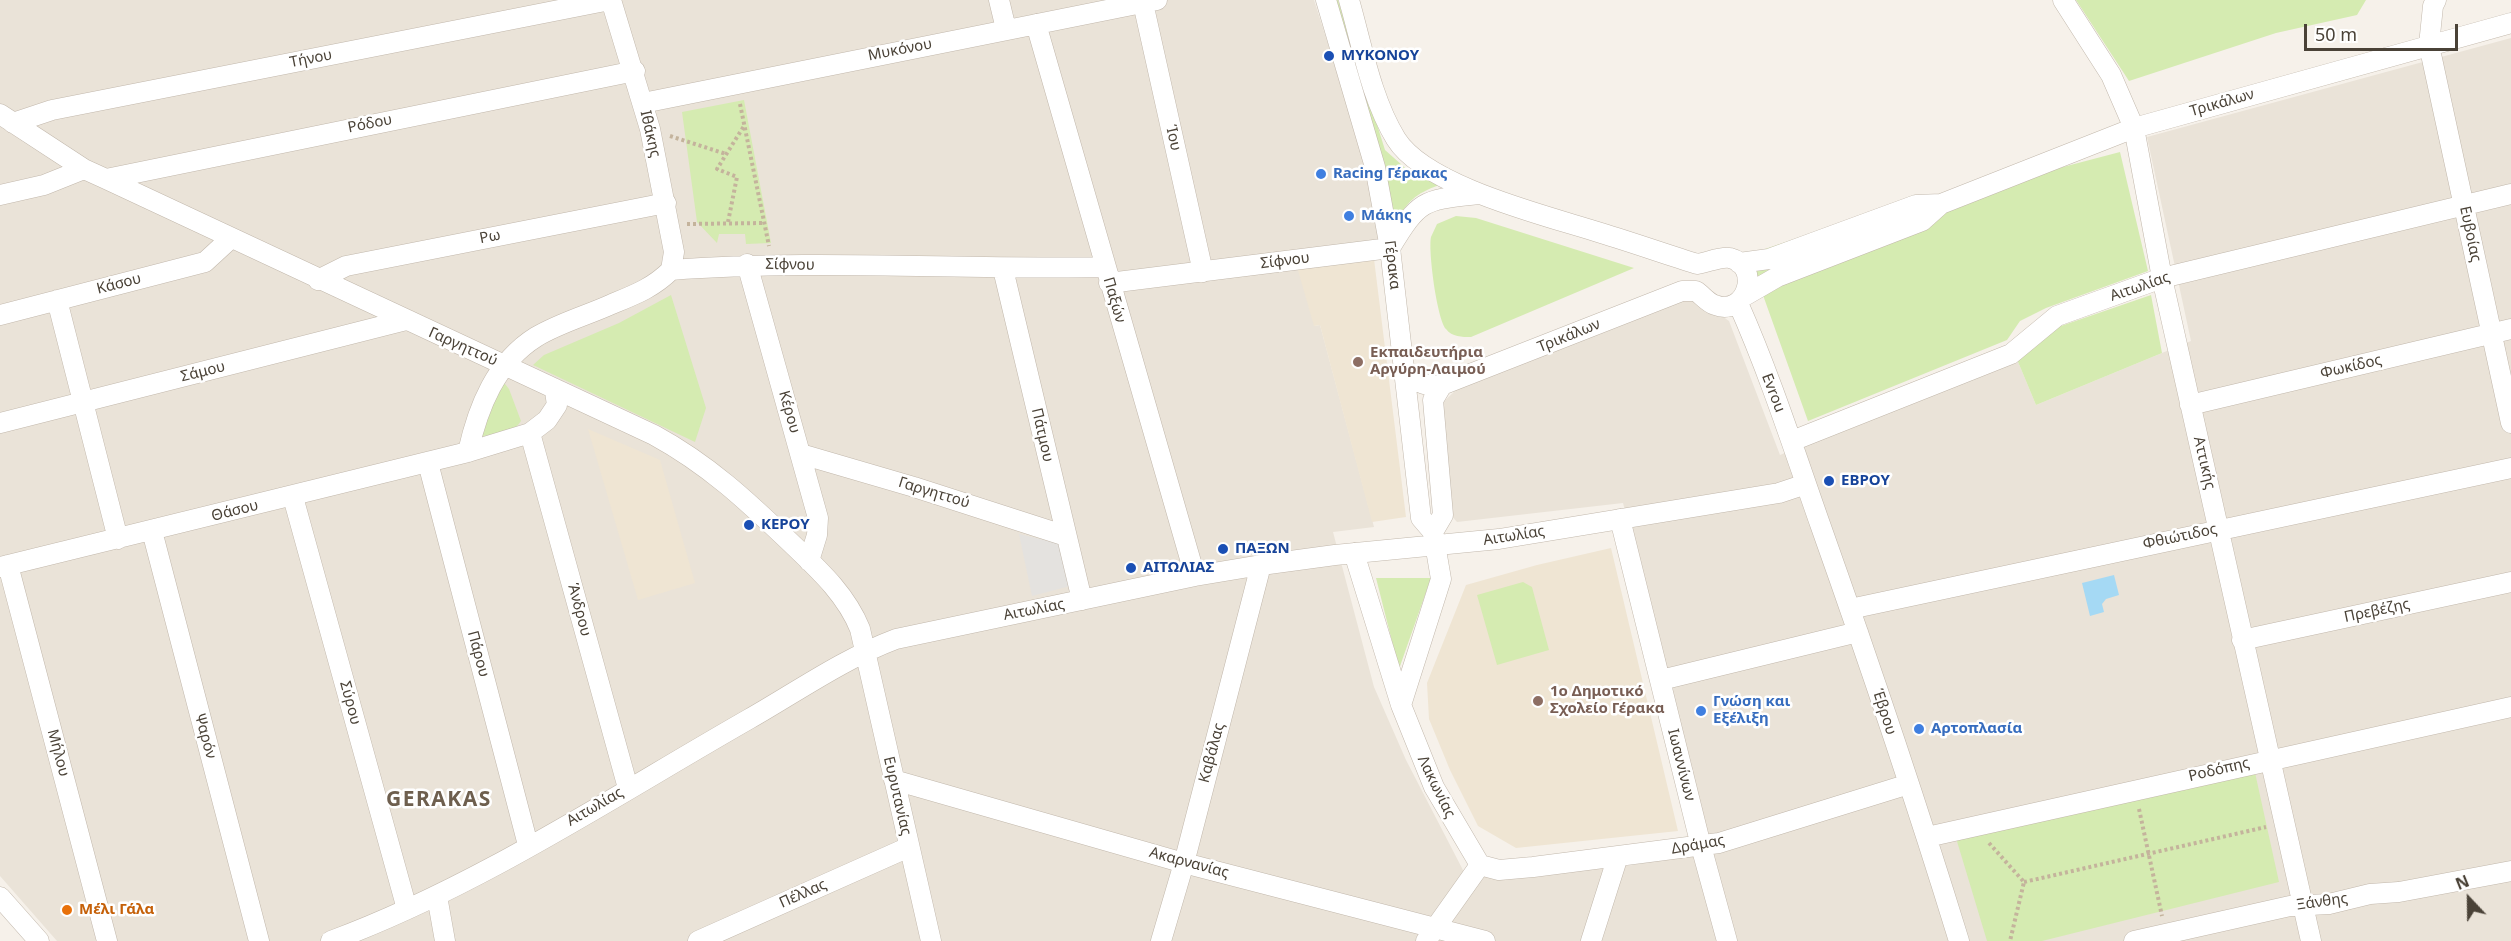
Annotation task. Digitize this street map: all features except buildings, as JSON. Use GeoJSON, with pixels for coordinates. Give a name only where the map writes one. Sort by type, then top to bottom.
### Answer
{"type":"FeatureCollection","features":[{"type":"Feature","properties":{"kind":"street","name":"Ιθάκης"},"geometry":{"type":"LineString","coordinates":[[611,0],[650,129],[674,252],[670,270]]}},
{"type":"Feature","properties":{"kind":"street","name":"Τήνου"},"geometry":{"type":"LineString","coordinates":[[7,118],[611,0]]}},
{"type":"Feature","properties":{"kind":"street"},"geometry":{"type":"LineString","coordinates":[[999,0],[1006,29]]}},
{"type":"Feature","properties":{"kind":"street","name":"Γέρακα"},"geometry":{"type":"LineString","coordinates":[[1326,0],[1376,167],[1390,248],[1421,518],[1434,539]]}},
{"type":"Feature","properties":{"kind":"street"},"geometry":{"type":"LineString","coordinates":[[1349,0],[1381,108],[1397,141],[1423,164],[1480,194]]}},
{"type":"Feature","properties":{"kind":"street","name":"Αττικής"},"geometry":{"type":"LineString","coordinates":[[2063,0],[2111,75],[2134,128],[2162,278],[2311,941]]}},
{"type":"Feature","properties":{"kind":"street","name":"Ευβοίας"},"geometry":{"type":"LineString","coordinates":[[2436,0],[2433,6],[2429,45],[2511,423]]}},
{"type":"Feature","properties":{"kind":"street","name":"Μυκόνου"},"geometry":{"type":"LineString","coordinates":[[644,103],[735,82],[1150,2]]}},
{"type":"Feature","properties":{"kind":"street","name":"Ίου"},"geometry":{"type":"LineString","coordinates":[[1150,2],[1203,272]]}},
{"type":"Feature","properties":{"kind":"street","name":"Τρικάλων"},"geometry":{"type":"LineString","coordinates":[[1480,194],[1697,264],[1720,258],[1730,258],[1739,263],[1769,260],[1916,205],[1941,204],[2134,128],[2511,23]]}},
{"type":"Feature","properties":{"kind":"street","name":"Παξών"},"geometry":{"type":"LineString","coordinates":[[1036,24],[1195,576]]}},
{"type":"Feature","properties":{"kind":"street","name":"Ρόδου"},"geometry":{"type":"LineString","coordinates":[[106,179],[634,71]]}},
{"type":"Feature","properties":{"kind":"street","name":"Γαργηττού"},"geometry":{"type":"LineString","coordinates":[[7,118],[84,169],[230,240],[504,365],[685,452],[734,488],[844,597],[853,611],[865,651]]}},
{"type":"Feature","properties":{"kind":"street"},"geometry":{"type":"LineString","coordinates":[[0,195],[44,185],[84,169]]}},
{"type":"Feature","properties":{"kind":"street"},"geometry":{"type":"LineString","coordinates":[[1390,248],[1416,210],[1431,200],[1480,194]]}},
{"type":"Feature","properties":{"kind":"street","name":"Αιτωλίας"},"geometry":{"type":"LineString","coordinates":[[1792,441],[2011,354],[2057,316],[2162,278],[2511,194]]}},
{"type":"Feature","properties":{"kind":"street","name":"Ρω"},"geometry":{"type":"LineString","coordinates":[[318,280],[346,266],[666,203]]}},
{"type":"Feature","properties":{"kind":"street","name":"Τρικάλων"},"geometry":{"type":"LineString","coordinates":[[1442,385],[1682,291],[1696,291],[1713,305],[1726,307],[1777,277],[1922,221],[1941,204]]}},
{"type":"Feature","properties":{"kind":"street","name":"Κάσου"},"geometry":{"type":"LineString","coordinates":[[0,315],[205,262],[230,240]]}},
{"type":"Feature","properties":{"kind":"street","name":"Σίφνου"},"geometry":{"type":"LineString","coordinates":[[670,270],[747,264],[1003,269],[1107,275],[1203,272],[1390,248]]}},
{"type":"Feature","properties":{"kind":"street","name":"Evrou"},"geometry":{"type":"LineString","coordinates":[[1739,263],[1746,272],[1749,283],[1742,299],[1806,484]]}},
{"type":"Feature","properties":{"kind":"street","name":"Κέρου"},"geometry":{"type":"LineString","coordinates":[[747,264],[818,518],[817,535],[809,561]]}},
{"type":"Feature","properties":{"kind":"street","name":"Πάτμου"},"geometry":{"type":"LineString","coordinates":[[1003,269],[1082,600]]}},
{"type":"Feature","properties":{"kind":"street"},"geometry":{"type":"LineString","coordinates":[[468,452],[475,421],[491,384],[519,349],[537,336],[656,286],[670,270]]}},
{"type":"Feature","properties":{"kind":"street"},"geometry":{"type":"LineString","coordinates":[[57,300],[118,539]]}},
{"type":"Feature","properties":{"kind":"street","name":"Σάμου"},"geometry":{"type":"LineString","coordinates":[[0,423],[405,320]]}},
{"type":"Feature","properties":{"kind":"street","name":"Φωκίδος"},"geometry":{"type":"LineString","coordinates":[[2190,405],[2511,329]]}},
{"type":"Feature","properties":{"kind":"street"},"geometry":{"type":"LineString","coordinates":[[1404,368],[1415,381],[1423,385],[1442,385]]}},
{"type":"Feature","properties":{"kind":"street"},"geometry":{"type":"LineString","coordinates":[[1401,705],[1441,579],[1434,539],[1443,515],[1432,409],[1435,393],[1442,385]]}},
{"type":"Feature","properties":{"kind":"street","name":"Θάσου"},"geometry":{"type":"LineString","coordinates":[[4,566],[428,463],[530,433],[548,420],[557,405],[555,391]]}},
{"type":"Feature","properties":{"kind":"street","name":"Άνδρου"},"geometry":{"type":"LineString","coordinates":[[530,433],[628,788]]}},
{"type":"Feature","properties":{"kind":"street","name":"Γαργηττού"},"geometry":{"type":"LineString","coordinates":[[801,454],[914,487],[1066,536]]}},
{"type":"Feature","properties":{"kind":"street","name":"Πάρου"},"geometry":{"type":"LineString","coordinates":[[428,463],[528,845]]}},
{"type":"Feature","properties":{"kind":"street","name":"Φθιώτιδος"},"geometry":{"type":"LineString","coordinates":[[1850,609],[2511,468]]}},
{"type":"Feature","properties":{"kind":"street","name":"Αιτωλίας"},"geometry":{"type":"LineString","coordinates":[[331,941],[437,896],[865,651],[896,639],[1195,576],[1434,539],[1499,539],[1779,493],[1806,484]]}},
{"type":"Feature","properties":{"kind":"street","name":"Έβρου"},"geometry":{"type":"LineString","coordinates":[[1806,484],[1927,837],[1959,941]]}},
{"type":"Feature","properties":{"kind":"street","name":"Σύρου"},"geometry":{"type":"LineString","coordinates":[[293,497],[407,909]]}},
{"type":"Feature","properties":{"kind":"street","name":"Ιωαννίνων"},"geometry":{"type":"LineString","coordinates":[[1620,519],[1701,846],[1727,941]]}},
{"type":"Feature","properties":{"kind":"street","name":"Ψαρόν"},"geometry":{"type":"LineString","coordinates":[[152,531],[259,941]]}},
{"type":"Feature","properties":{"kind":"street","name":"Λακωνίας"},"geometry":{"type":"LineString","coordinates":[[1354,553],[1401,705],[1434,787],[1480,865]]}},
{"type":"Feature","properties":{"kind":"street","name":"Καβάλας"},"geometry":{"type":"LineString","coordinates":[[1161,941],[1184,863],[1261,565]]}},
{"type":"Feature","properties":{"kind":"street","name":"Μήλου"},"geometry":{"type":"LineString","coordinates":[[4,566],[107,941]]}},
{"type":"Feature","properties":{"kind":"street","name":"Πρεβέζης"},"geometry":{"type":"LineString","coordinates":[[2242,640],[2511,582]]}},
{"type":"Feature","properties":{"kind":"street"},"geometry":{"type":"LineString","coordinates":[[1661,680],[1858,632]]}},
{"type":"Feature","properties":{"kind":"street","name":"Ευρυτανίας"},"geometry":{"type":"LineString","coordinates":[[865,651],[931,941]]}},
{"type":"Feature","properties":{"kind":"street","name":"Ροδόπης"},"geometry":{"type":"LineString","coordinates":[[1927,837],[2511,707]]}},
{"type":"Feature","properties":{"kind":"street","name":"Ακαρνανίας"},"geometry":{"type":"LineString","coordinates":[[894,780],[1431,934],[1485,941]]}},
{"type":"Feature","properties":{"kind":"street","name":"Δράμας"},"geometry":{"type":"LineString","coordinates":[[1480,865],[1499,870],[1701,846],[1909,784]]}},
{"type":"Feature","properties":{"kind":"street","name":"Πέλλας"},"geometry":{"type":"LineString","coordinates":[[698,941],[909,847]]}},
{"type":"Feature","properties":{"kind":"street"},"geometry":{"type":"LineString","coordinates":[[1591,941],[1618,856]]}},
{"type":"Feature","properties":{"kind":"street"},"geometry":{"type":"LineString","coordinates":[[1431,934],[1480,865]]}},
{"type":"Feature","properties":{"kind":"street","name":"Ξάνθης"},"geometry":{"type":"LineString","coordinates":[[2134,941],[2303,906],[2329,904],[2370,894],[2399,892],[2511,871]]}},
{"type":"Feature","properties":{"kind":"street"},"geometry":{"type":"LineString","coordinates":[[437,896],[445,941]]}},
{"type":"Feature","properties":{"kind":"street"},"geometry":{"type":"LineString","coordinates":[[0,897],[39,941]]}},
{"type":"Feature","properties":{"kind":"path"},"geometry":{"type":"LineString","coordinates":[[735,82],[773,265]]}},
{"type":"Feature","properties":{"kind":"path"},"geometry":{"type":"LineString","coordinates":[[728,222],[737,177],[717,169],[745,125]]}},
{"type":"Feature","properties":{"kind":"path"},"geometry":{"type":"LineString","coordinates":[[650,129],[726,154]]}},
{"type":"Feature","properties":{"kind":"path"},"geometry":{"type":"LineString","coordinates":[[670,224],[764,223]]}},
{"type":"Feature","properties":{"kind":"path"},"geometry":{"type":"LineString","coordinates":[[2135,790],[2166,934]]}},
{"type":"Feature","properties":{"kind":"path"},"geometry":{"type":"LineString","coordinates":[[2024,882],[2284,823]]}},
{"type":"Feature","properties":{"kind":"path"},"geometry":{"type":"LineString","coordinates":[[1975,826],[2024,882]]}},
{"type":"Feature","properties":{"kind":"path"},"geometry":{"type":"LineString","coordinates":[[2010,941],[2024,882]]}},
{"type":"Feature","properties":{"kind":"shaded area"},"geometry":{"type":"Polygon","coordinates":[[[0,0],[1314,0],[1373,185],[1381,245],[1314,326],[1320,325],[1374,527],[1333,532],[1374,687],[1406,760],[1465,874],[1627,866],[1712,851],[1623,503],[1457,522],[1449,513],[1440,405],[1457,389],[1692,295],[1729,321],[1780,455],[2016,357],[2036,405],[2191,341],[2147,137],[2511,38],[2511,941],[57,941],[0,876],[0,0]]]}},
{"type":"Feature","properties":{"kind":"shaded area","name":"Εκπαιδευτήρια Αργύρη-Λαιμού"},"geometry":{"type":"Polygon","coordinates":[[[1374,259],[1406,517],[1372,522],[1320,325],[1314,326],[1297,267],[1374,259]]]}},
{"type":"Feature","properties":{"kind":"shaded area"},"geometry":{"type":"Polygon","coordinates":[[[588,429],[660,460],[695,583],[638,600],[588,429]]]}},
{"type":"Feature","properties":{"kind":"shaded area"},"geometry":{"type":"Polygon","coordinates":[[[1019,534],[1061,544],[1070,586],[1032,596],[1019,534]]]}},
{"type":"Feature","properties":{"kind":"shaded area","name":"1ο Δημοτικό Σχολείο Γέρακα"},"geometry":{"type":"Polygon","coordinates":[[[1611,548],[1678,831],[1516,848],[1478,826],[1450,770],[1429,719],[1427,683],[1466,585],[1537,565],[1611,548]]]}},
{"type":"Feature","properties":{"kind":"green space"},"geometry":{"type":"Polygon","coordinates":[[[1335,0],[1338,0],[1385,150],[1411,173],[1439,185],[1413,199],[1395,223],[1335,0]]]}},
{"type":"Feature","properties":{"kind":"green space"},"geometry":{"type":"Polygon","coordinates":[[[2076,0],[2366,0],[2357,15],[2276,33],[2129,81],[2076,0]]]}},
{"type":"Feature","properties":{"kind":"green space"},"geometry":{"type":"Polygon","coordinates":[[[744,100],[771,243],[746,244],[745,234],[719,234],[717,243],[697,222],[682,112],[744,100]]]}},
{"type":"Feature","properties":{"kind":"green space"},"geometry":{"type":"Polygon","coordinates":[[[2120,152],[2148,271],[2046,308],[2020,321],[2007,340],[1808,421],[1754,270],[1765,249],[1812,233],[2120,152]]]}},
{"type":"Feature","properties":{"kind":"green space"},"geometry":{"type":"Polygon","coordinates":[[[1456,216],[1476,218],[1634,268],[1471,337],[1457,336],[1446,329],[1439,312],[1430,244],[1437,224],[1456,216]]]}},
{"type":"Feature","properties":{"kind":"green space"},"geometry":{"type":"Polygon","coordinates":[[[671,295],[706,408],[695,442],[533,365],[544,355],[619,323],[671,295]]]}},
{"type":"Feature","properties":{"kind":"green space"},"geometry":{"type":"Polygon","coordinates":[[[2151,295],[2162,353],[2036,405],[2016,357],[2058,327],[2151,295]]]}},
{"type":"Feature","properties":{"kind":"green space"},"geometry":{"type":"Polygon","coordinates":[[[499,383],[505,384],[509,389],[521,421],[514,430],[479,437],[499,383]]]}},
{"type":"Feature","properties":{"kind":"green space"},"geometry":{"type":"Polygon","coordinates":[[[1376,578],[1431,578],[1399,669],[1376,578]]]}},
{"type":"Feature","properties":{"kind":"green space"},"geometry":{"type":"Polygon","coordinates":[[[1523,582],[1532,587],[1549,650],[1497,665],[1477,595],[1523,582]]]}},
{"type":"Feature","properties":{"kind":"green space"},"geometry":{"type":"Polygon","coordinates":[[[2254,768],[2279,882],[2042,941],[1987,941],[1956,838],[2254,768]]]}},
{"type":"Feature","properties":{"kind":"water"},"geometry":{"type":"Polygon","coordinates":[[[2114,575],[2119,595],[2106,599],[2102,604],[2104,612],[2090,616],[2082,583],[2114,575]]]}},
{"type":"Feature","properties":{"kind":"place","name":"ΜΥΚΟΝΟΥ"},"geometry":{"type":"Point","coordinates":[1329,56]}},
{"type":"Feature","properties":{"kind":"place","name":"Racing Γέρακας"},"geometry":{"type":"Point","coordinates":[1321,174]}},
{"type":"Feature","properties":{"kind":"place","name":"Μάκης"},"geometry":{"type":"Point","coordinates":[1349,216]}},
{"type":"Feature","properties":{"kind":"place","name":"Εκπαιδευτήρια Αργύρη-Λαιμού"},"geometry":{"type":"Point","coordinates":[1358,362]}},
{"type":"Feature","properties":{"kind":"place","name":"ΕΒΡΟΥ"},"geometry":{"type":"Point","coordinates":[1829,481]}},
{"type":"Feature","properties":{"kind":"place","name":"ΚΕΡΟΥ"},"geometry":{"type":"Point","coordinates":[749,525]}},
{"type":"Feature","properties":{"kind":"place","name":"ΠΑΞΩΝ"},"geometry":{"type":"Point","coordinates":[1223,549]}},
{"type":"Feature","properties":{"kind":"place","name":"ΑΙΤΩΛΙΑΣ"},"geometry":{"type":"Point","coordinates":[1131,568]}},
{"type":"Feature","properties":{"kind":"place","name":"1ο Δημοτικό Σχολείο Γέρακα"},"geometry":{"type":"Point","coordinates":[1538,701]}},
{"type":"Feature","properties":{"kind":"place","name":"Γνώση και Εξέλιξη"},"geometry":{"type":"Point","coordinates":[1701,711]}},
{"type":"Feature","properties":{"kind":"place","name":"Αρτοπλασία"},"geometry":{"type":"Point","coordinates":[1919,729]}},
{"type":"Feature","properties":{"kind":"place","name":"Μέλι Γάλα"},"geometry":{"type":"Point","coordinates":[67,910]}},
{"type":"Feature","properties":{"kind":"district","name":"GERAKAS"},"geometry":{"type":"Point","coordinates":[439,800]}}]}
